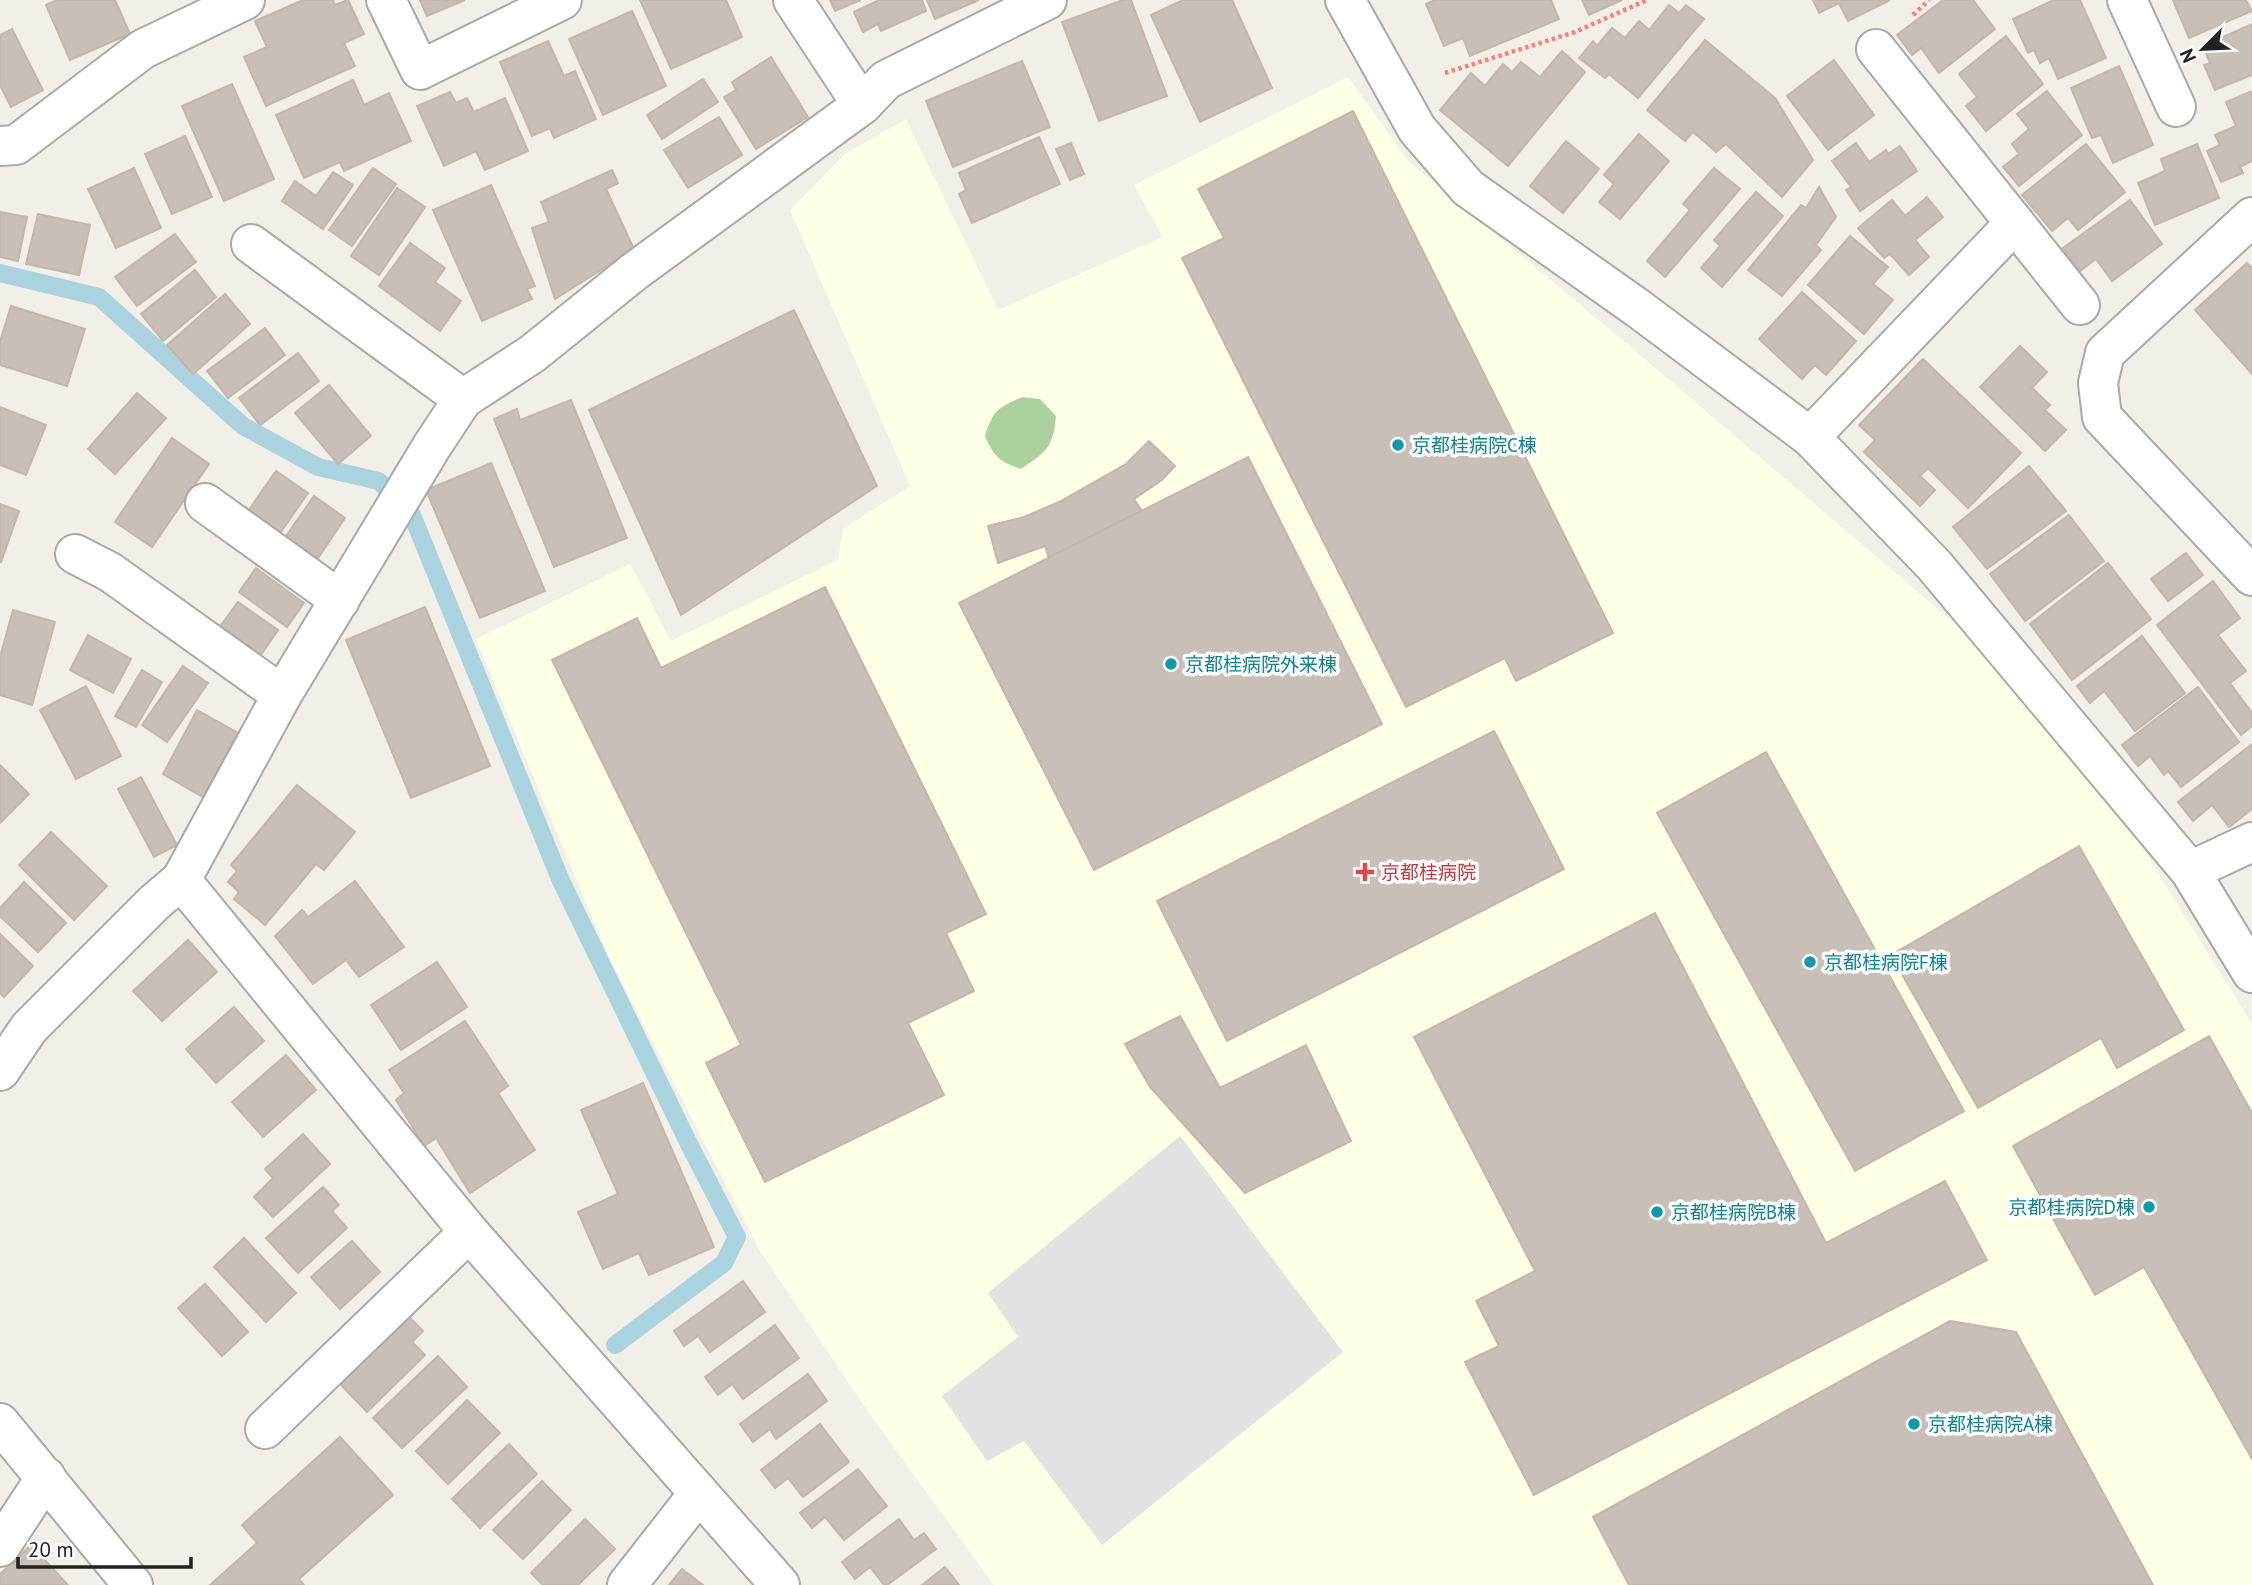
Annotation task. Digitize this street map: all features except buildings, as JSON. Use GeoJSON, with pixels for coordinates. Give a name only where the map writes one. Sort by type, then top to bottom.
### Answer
{"type":"FeatureCollection","features":[{"type":"Feature","properties":{"kind":"street"},"geometry":{"type":"LineString","coordinates":[[0,146],[16,145],[143,49],[245,0]]}},
{"type":"Feature","properties":{"kind":"street"},"geometry":{"type":"LineString","coordinates":[[386,0],[420,70],[562,0]]}},
{"type":"Feature","properties":{"kind":"street"},"geometry":{"type":"LineString","coordinates":[[793,0],[862,105]]}},
{"type":"Feature","properties":{"kind":"street"},"geometry":{"type":"LineString","coordinates":[[0,1072],[29,1028],[155,902],[181,880],[282,695],[463,399],[532,354],[635,271],[862,105],[886,80],[1047,0]]}},
{"type":"Feature","properties":{"kind":"street"},"geometry":{"type":"LineString","coordinates":[[1345,0],[1417,128],[1468,188],[1639,309],[1810,437],[1934,565],[2190,871],[2252,973]]}},
{"type":"Feature","properties":{"kind":"street"},"geometry":{"type":"LineString","coordinates":[[2127,0],[2176,107]]}},
{"type":"Feature","properties":{"kind":"street"},"geometry":{"type":"LineString","coordinates":[[1876,49],[2080,305]]}},
{"type":"Feature","properties":{"kind":"street"},"geometry":{"type":"LineString","coordinates":[[2252,217],[2105,353],[2098,383],[2102,417],[2252,576]]}},
{"type":"Feature","properties":{"kind":"street"},"geometry":{"type":"LineString","coordinates":[[1810,437],[2015,223]]}},
{"type":"Feature","properties":{"kind":"street"},"geometry":{"type":"LineString","coordinates":[[251,244],[463,399]]}},
{"type":"Feature","properties":{"kind":"street"},"geometry":{"type":"LineString","coordinates":[[205,503],[340,600]]}},
{"type":"Feature","properties":{"kind":"street"},"geometry":{"type":"LineString","coordinates":[[75,554],[110,572],[282,695]]}},
{"type":"Feature","properties":{"kind":"street"},"geometry":{"type":"LineString","coordinates":[[2190,871],[2252,842]]}},
{"type":"Feature","properties":{"kind":"street"},"geometry":{"type":"LineString","coordinates":[[181,880],[469,1232],[780,1585]]}},
{"type":"Feature","properties":{"kind":"street"},"geometry":{"type":"LineString","coordinates":[[265,1429],[469,1232]]}},
{"type":"Feature","properties":{"kind":"street"},"geometry":{"type":"LineString","coordinates":[[0,1423],[134,1585]]}},
{"type":"Feature","properties":{"kind":"street"},"geometry":{"type":"LineString","coordinates":[[0,1547],[46,1477]]}},
{"type":"Feature","properties":{"kind":"street"},"geometry":{"type":"LineString","coordinates":[[627,1585],[699,1493]]}},
{"type":"Feature","properties":{"kind":"path"},"geometry":{"type":"LineString","coordinates":[[1398,92],[1457,68],[1575,32],[1647,0]]}},
{"type":"Feature","properties":{"kind":"shaded area","name":"京都桂病院"},"geometry":{"type":"Polygon","coordinates":[[[1348,77],[1409,162],[1960,628],[2105,788],[2252,1024],[2252,1585],[994,1585],[869,1413],[760,1251],[608,955],[476,639],[630,564],[671,641],[838,560],[843,529],[910,486],[790,210],[845,154],[906,119],[998,310],[1163,237],[1134,185],[1348,77]]]}},
{"type":"Feature","properties":{"kind":"shaded area"},"geometry":{"type":"Polygon","coordinates":[[[1180,1136],[1343,1352],[1102,1545],[1024,1441],[987,1461],[942,1396],[1018,1337],[988,1293],[1180,1136]]]}},
{"type":"Feature","properties":{"kind":"green space"},"geometry":{"type":"Polygon","coordinates":[[[1022,397],[1040,399],[1056,416],[1053,435],[1047,448],[1021,469],[998,458],[985,436],[997,411],[1022,397]]]}},
{"type":"Feature","properties":{"kind":"waterway"},"geometry":{"type":"LineString","coordinates":[[0,273],[99,297],[243,426],[318,467],[379,481],[412,515],[561,881],[737,1237],[724,1263],[615,1345]]}},
{"type":"Feature","properties":{"kind":"place","name":"京都桂病院C棟"},"geometry":{"type":"Point","coordinates":[1398,445]}},
{"type":"Feature","properties":{"kind":"place","name":"京都桂病院外来棟"},"geometry":{"type":"Point","coordinates":[1171,664]}},
{"type":"Feature","properties":{"kind":"place","name":"京都桂病院"},"geometry":{"type":"Point","coordinates":[1365,872]}},
{"type":"Feature","properties":{"kind":"place","name":"京都桂病院F棟"},"geometry":{"type":"Point","coordinates":[1810,962]}},
{"type":"Feature","properties":{"kind":"place","name":"京都桂病院D棟"},"geometry":{"type":"Point","coordinates":[2149,1207]}},
{"type":"Feature","properties":{"kind":"place","name":"京都桂病院B棟"},"geometry":{"type":"Point","coordinates":[1657,1212]}},
{"type":"Feature","properties":{"kind":"place","name":"京都桂病院A棟"},"geometry":{"type":"Point","coordinates":[1914,1424]}}]}
